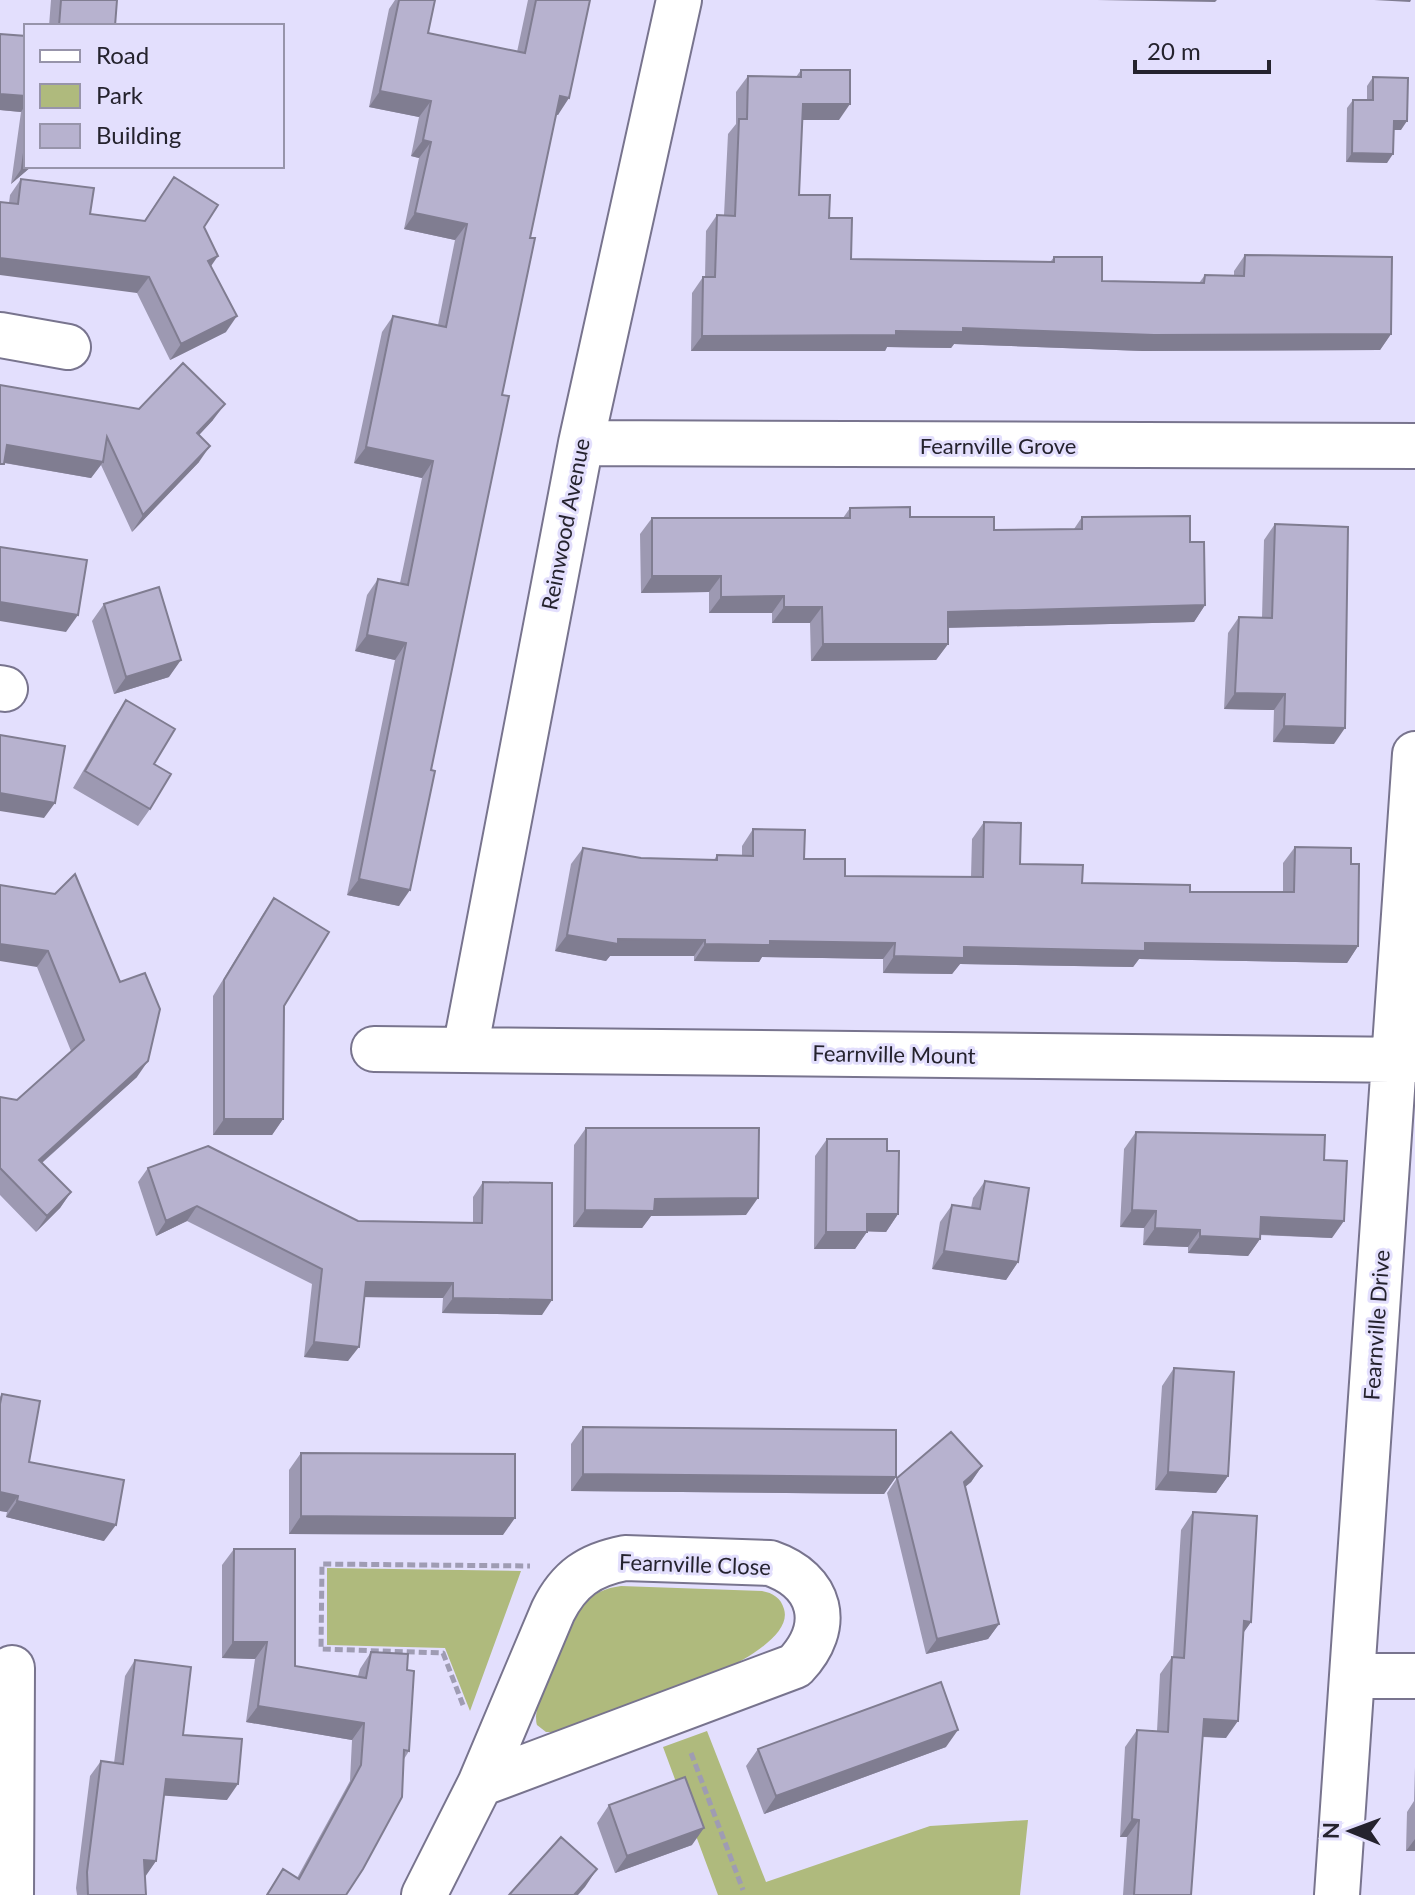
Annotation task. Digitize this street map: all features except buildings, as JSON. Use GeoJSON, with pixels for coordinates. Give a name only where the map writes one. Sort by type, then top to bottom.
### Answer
{"type":"FeatureCollection","features":[{"type":"Feature","properties":{"kind":"street","name":"Reinwood Avenue"},"geometry":{"type":"LineString","coordinates":[[465,1050],[581,443],[679,0]]}},
{"type":"Feature","properties":{"kind":"street"},"geometry":{"type":"LineString","coordinates":[[0,335],[68,347]]}},
{"type":"Feature","properties":{"kind":"street","name":"Fearnville Grove"},"geometry":{"type":"LineString","coordinates":[[581,443],[1415,446]]}},
{"type":"Feature","properties":{"kind":"street","name":"Fearnville Drive"},"geometry":{"type":"LineString","coordinates":[[1337,1895],[1404,1060],[1415,754]]}},
{"type":"Feature","properties":{"kind":"street","name":"Fearnville Mount"},"geometry":{"type":"LineString","coordinates":[[374,1049],[1404,1060]]}},
{"type":"Feature","properties":{"kind":"street","name":"Fearnville Close"},"geometry":{"type":"LineString","coordinates":[[484,1775],[675,1712],[795,1666],[808,1652],[818,1625],[814,1597],[803,1581],[789,1569],[770,1563],[625,1558],[601,1562],[580,1574]]}},
{"type":"Feature","properties":{"kind":"street"},"geometry":{"type":"LineString","coordinates":[[424,1895],[484,1775],[563,1590],[580,1574]]}},
{"type":"Feature","properties":{"kind":"street"},"geometry":{"type":"LineString","coordinates":[[11,1895],[12,1668]]}},
{"type":"Feature","properties":{"kind":"street"},"geometry":{"type":"LineString","coordinates":[[1354,1676],[1415,1676]]}},
{"type":"Feature","properties":{"kind":"path"},"geometry":{"type":"LineString","coordinates":[[484,1775],[443,1653],[321,1649],[322,1564],[523,1566],[580,1574]]}},
{"type":"Feature","properties":{"kind":"path"},"geometry":{"type":"LineString","coordinates":[[675,1712],[743,1890]]}},
{"type":"Feature","properties":{"kind":"green space"},"geometry":{"type":"Polygon","coordinates":[[[327,1568],[521,1571],[470,1711],[445,1648],[327,1645],[327,1568]]]}},
{"type":"Feature","properties":{"kind":"green space"},"geometry":{"type":"Polygon","coordinates":[[[621,1586],[762,1591],[776,1597],[784,1609],[780,1628],[761,1648],[730,1667],[650,1701],[558,1732],[546,1732],[537,1725],[536,1715],[545,1683],[568,1627],[591,1597],[621,1586]]]}},
{"type":"Feature","properties":{"kind":"green space"},"geometry":{"type":"Polygon","coordinates":[[[707,1731],[766,1882],[930,1826],[1028,1820],[1020,1895],[718,1895],[663,1747],[707,1731]]]}}]}
